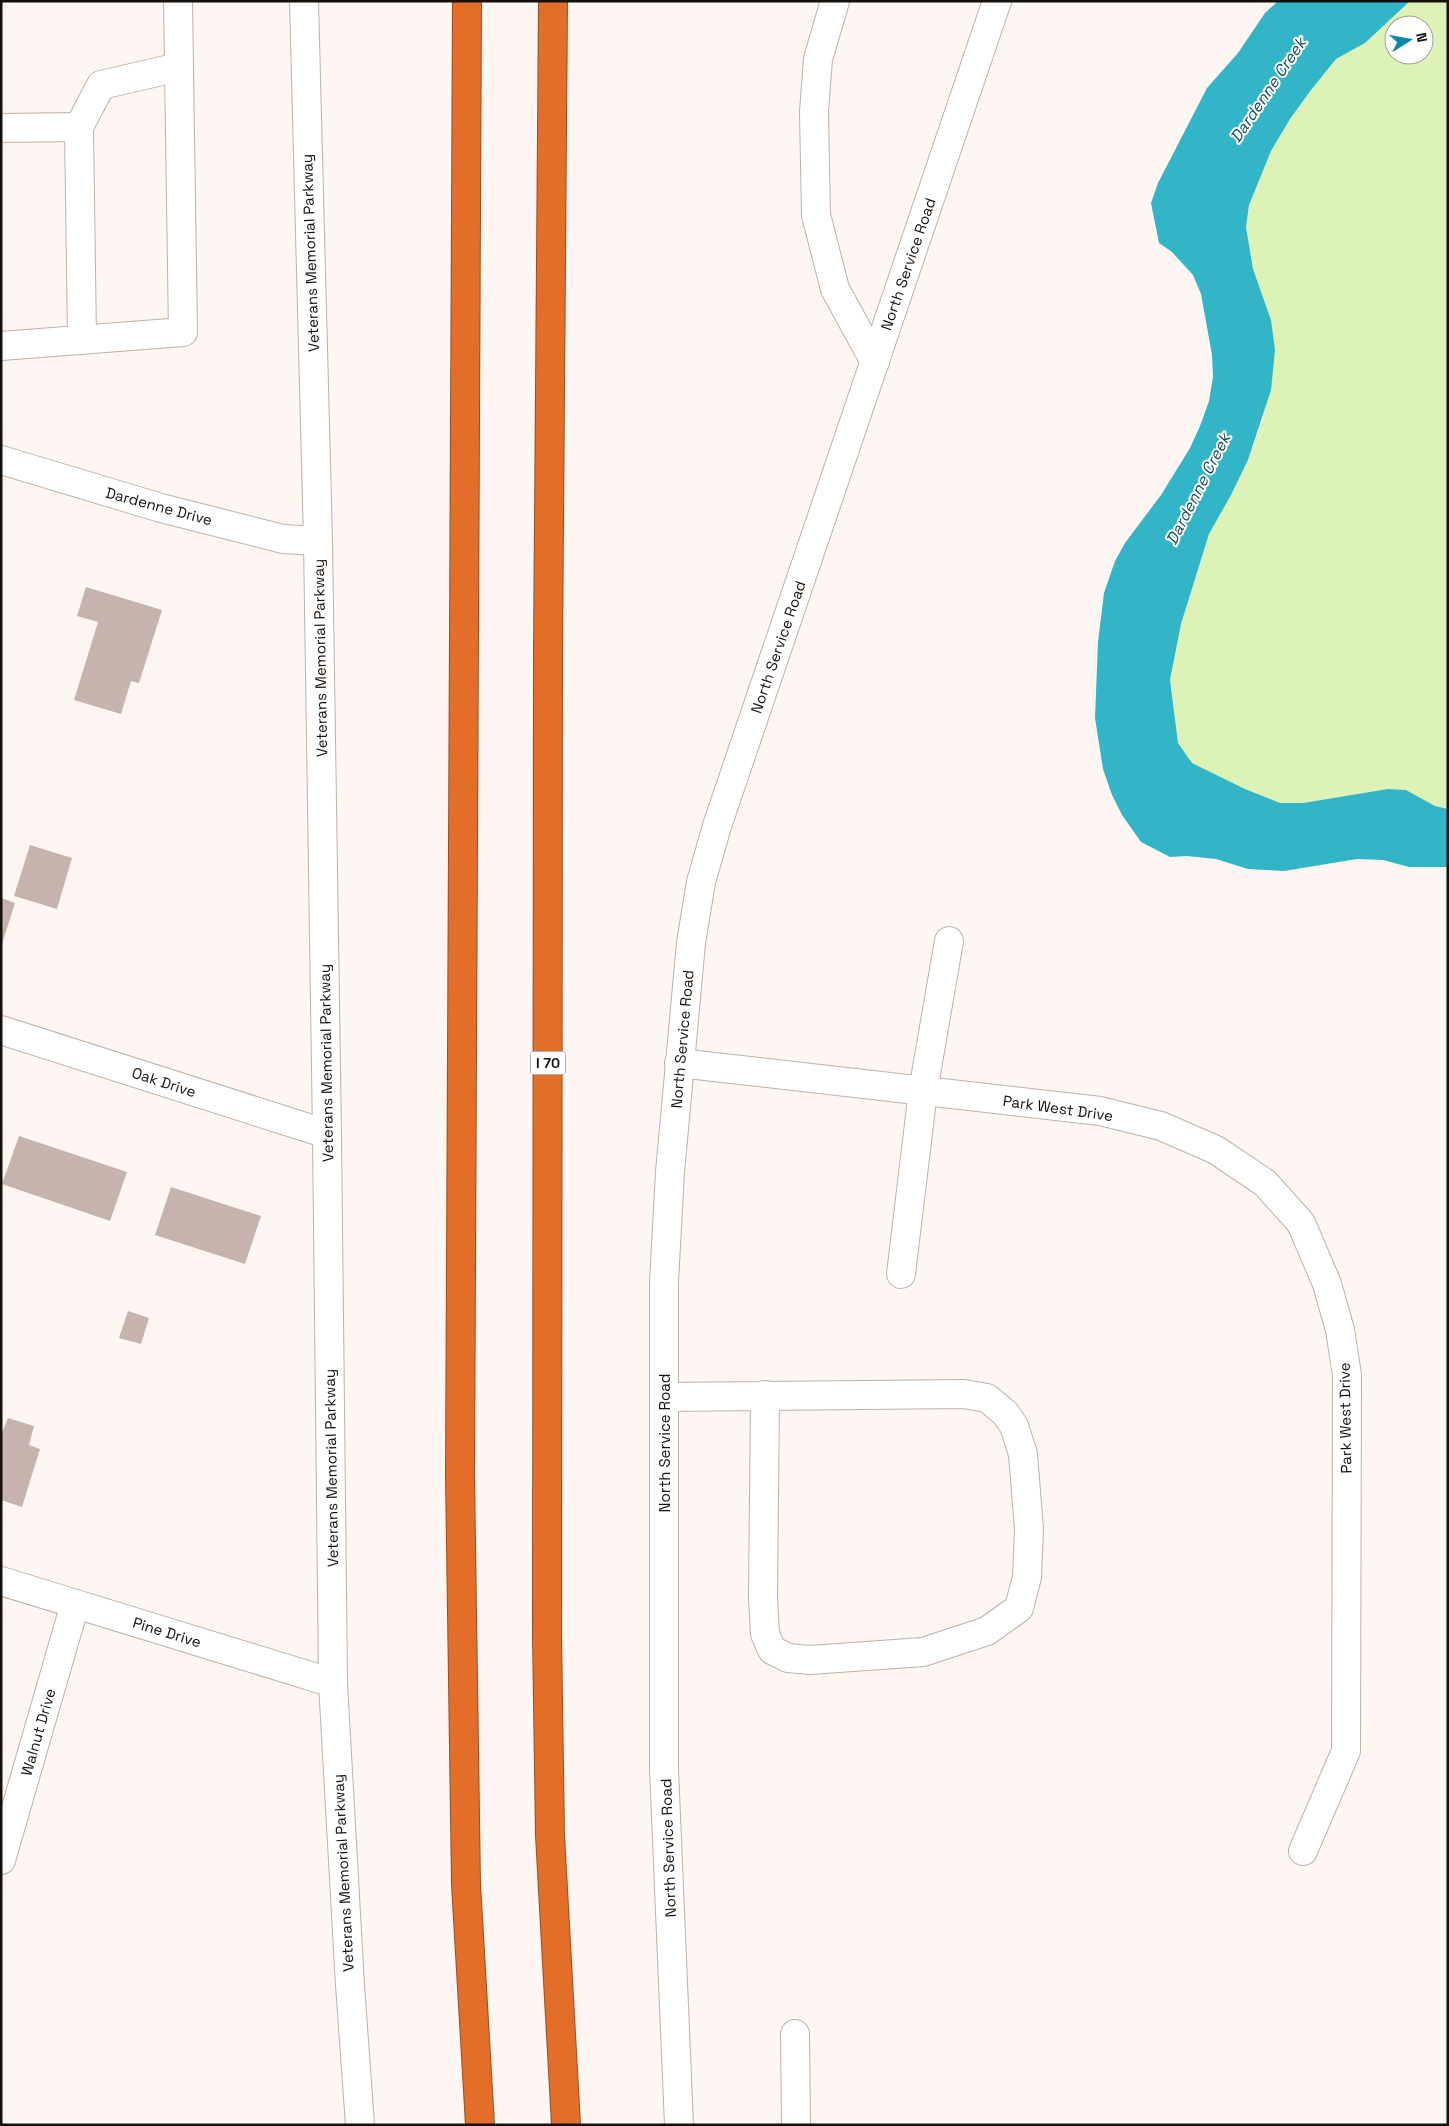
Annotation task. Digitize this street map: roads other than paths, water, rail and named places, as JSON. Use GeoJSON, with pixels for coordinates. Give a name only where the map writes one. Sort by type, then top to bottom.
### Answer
{"type":"FeatureCollection","features":[{"type":"Feature","properties":{"kind":"highway"},"geometry":{"type":"LineString","coordinates":[[466,1],[460,1476],[466,1884],[480,2125]]}},
{"type":"Feature","properties":{"kind":"highway","name":"I 70"},"geometry":{"type":"LineString","coordinates":[[553,1],[548,651],[547,1635],[551,1845],[566,2125]]}},
{"type":"Feature","properties":{"kind":"street"},"geometry":{"type":"LineString","coordinates":[[1,346],[183,332],[178,1]]}},
{"type":"Feature","properties":{"kind":"street","name":"Veterans Memorial Parkway"},"geometry":{"type":"LineString","coordinates":[[304,1],[318,541],[328,1134],[333,1683],[360,2125]]}},
{"type":"Feature","properties":{"kind":"street"},"geometry":{"type":"LineString","coordinates":[[836,1],[818,59],[814,112],[816,216],[835,289],[874,362]]}},
{"type":"Feature","properties":{"kind":"street","name":"North Service Road"},"geometry":{"type":"LineString","coordinates":[[679,2125],[664,1769],[664,1282],[680,1063],[692,944],[701,882],[717,826],[997,1]]}},
{"type":"Feature","properties":{"kind":"street"},"geometry":{"type":"LineString","coordinates":[[82,340],[79,127],[101,85],[179,67]]}},
{"type":"Feature","properties":{"kind":"street"},"geometry":{"type":"LineString","coordinates":[[1,128],[79,127]]}},
{"type":"Feature","properties":{"kind":"street","name":"Dardenne Drive"},"geometry":{"type":"LineString","coordinates":[[1,460],[161,508],[283,539],[318,541]]}},
{"type":"Feature","properties":{"kind":"street"},"geometry":{"type":"LineString","coordinates":[[901,1274],[923,1091],[949,941]]}},
{"type":"Feature","properties":{"kind":"street","name":"Oak Drive"},"geometry":{"type":"LineString","coordinates":[[1,1030],[328,1134]]}},
{"type":"Feature","properties":{"kind":"street","name":"Park West Drive"},"geometry":{"type":"LineString","coordinates":[[680,1063],[1100,1111],[1161,1126],[1216,1150],[1265,1182],[1301,1223],[1328,1284],[1340,1330],[1347,1374],[1346,1751],[1303,1851]]}},
{"type":"Feature","properties":{"kind":"street"},"geometry":{"type":"LineString","coordinates":[[664,1397],[964,1394],[987,1398],[1005,1412],[1014,1426],[1023,1454],[1029,1529],[1027,1577],[1019,1608],[987,1631],[923,1652],[810,1660],[788,1658],[772,1650],[765,1634],[763,1598],[765,1396]]}},
{"type":"Feature","properties":{"kind":"street","name":"Pine Drive"},"geometry":{"type":"LineString","coordinates":[[1,1581],[333,1683]]}},
{"type":"Feature","properties":{"kind":"street","name":"Walnut Drive"},"geometry":{"type":"LineString","coordinates":[[1,1860],[75,1604]]}},
{"type":"Feature","properties":{"kind":"street"},"geometry":{"type":"LineString","coordinates":[[795,2034],[796,2125]]}},
{"type":"Feature","properties":{"kind":"water","name":"Dardenne Creek"},"geometry":{"type":"Polygon","coordinates":[[[1278,1],[1410,1],[1395,15],[1384,15],[1384,25],[1365,43],[1336,59],[1311,90],[1290,119],[1271,151],[1249,205],[1246,227],[1253,269],[1271,320],[1275,350],[1271,390],[1248,460],[1209,534],[1181,624],[1170,680],[1178,743],[1192,763],[1245,789],[1280,803],[1303,803],[1388,789],[1406,790],[1435,806],[1448,809],[1448,867],[1409,867],[1383,860],[1357,859],[1284,871],[1248,869],[1216,859],[1187,856],[1170,857],[1141,842],[1122,815],[1112,795],[1103,769],[1095,718],[1098,642],[1104,593],[1115,561],[1125,543],[1161,495],[1190,448],[1209,401],[1213,377],[1212,355],[1201,294],[1193,275],[1172,252],[1159,243],[1151,203],[1158,183],[1207,88],[1238,53],[1265,13],[1278,1]]]}}]}
